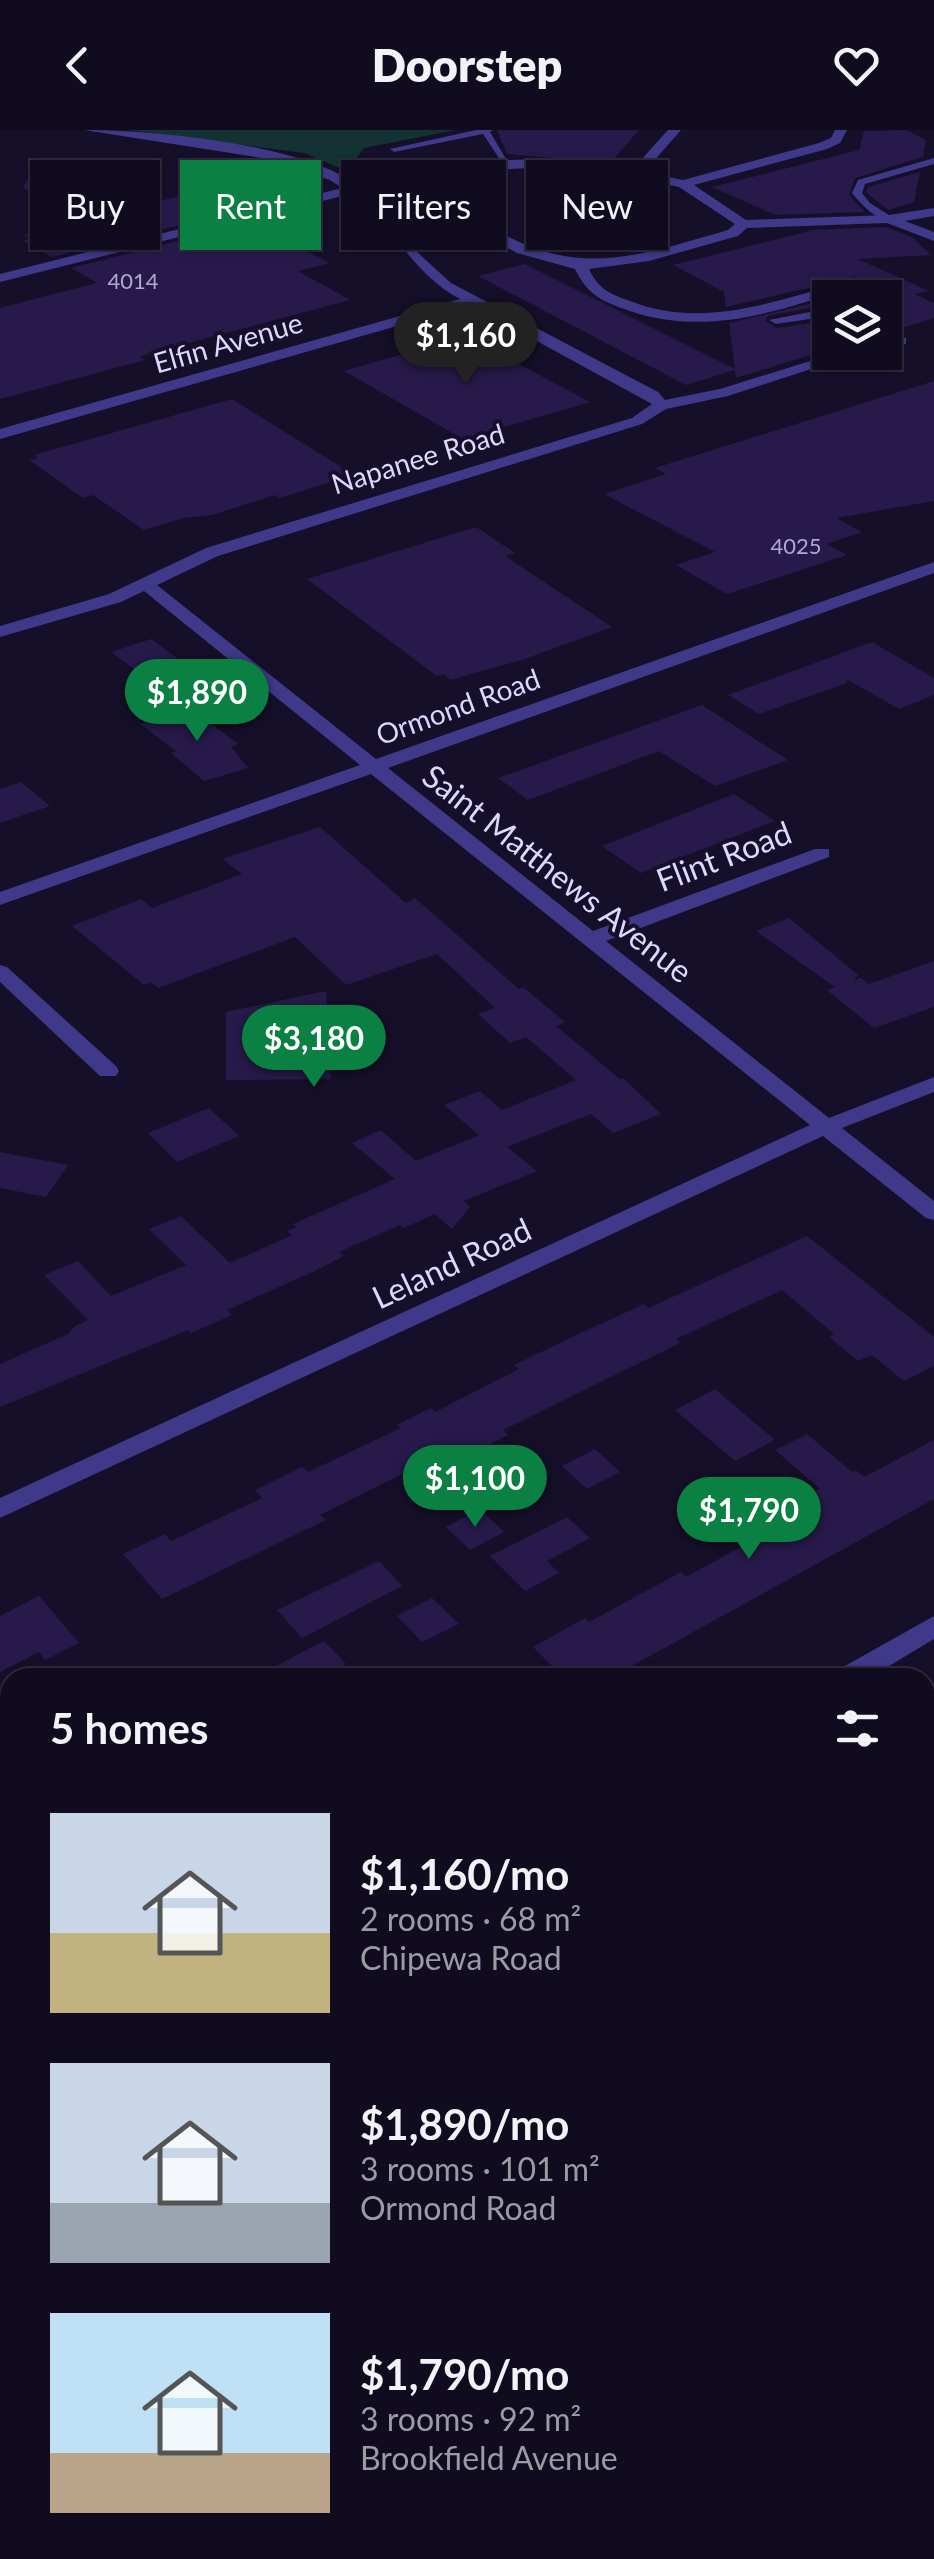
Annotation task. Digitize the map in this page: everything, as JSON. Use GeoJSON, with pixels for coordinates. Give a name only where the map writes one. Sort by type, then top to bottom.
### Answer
{"type":"FeatureCollection","features":[{"type":"Feature","properties":{"kind":"street"},"geometry":{"type":"LineString","coordinates":[[90,130],[264,154],[314,168],[341,182]]}},
{"type":"Feature","properties":{"kind":"street"},"geometry":{"type":"LineString","coordinates":[[648,160],[675,130]]}},
{"type":"Feature","properties":{"kind":"street"},"geometry":{"type":"LineString","coordinates":[[683,184],[822,146],[836,140],[842,130]]}},
{"type":"Feature","properties":{"kind":"street"},"geometry":{"type":"LineString","coordinates":[[506,162],[526,164]]}},
{"type":"Feature","properties":{"kind":"street"},"geometry":{"type":"LineString","coordinates":[[668,181],[683,184],[743,224]]}},
{"type":"Feature","properties":{"kind":"street"},"geometry":{"type":"LineString","coordinates":[[0,278],[341,192]]}},
{"type":"Feature","properties":{"kind":"street"},"geometry":{"type":"LineString","coordinates":[[506,241],[522,250],[580,266],[608,265],[724,238],[743,224],[889,219],[934,212]]}},
{"type":"Feature","properties":{"kind":"street"},"geometry":{"type":"LineString","coordinates":[[889,219],[934,237]]}},
{"type":"Feature","properties":{"kind":"street"},"geometry":{"type":"LineString","coordinates":[[409,250],[430,274],[470,301],[652,395],[660,405]]}},
{"type":"Feature","properties":{"kind":"street"},"geometry":{"type":"LineString","coordinates":[[580,266],[594,290],[690,329],[715,332],[812,315]]}},
{"type":"Feature","properties":{"kind":"street"},"geometry":{"type":"LineString","coordinates":[[670,320],[712,320],[748,314],[812,296]]}},
{"type":"Feature","properties":{"kind":"street","name":"Elfin Avenue"},"geometry":{"type":"LineString","coordinates":[[0,434],[470,301]]}},
{"type":"Feature","properties":{"kind":"street","name":"Napanee Road"},"geometry":{"type":"LineString","coordinates":[[0,632],[115,598],[212,552],[637,421],[660,405],[723,393],[812,366]]}},
{"type":"Feature","properties":{"kind":"street","name":"Ormond Road"},"geometry":{"type":"LineString","coordinates":[[0,899],[934,567]]}},
{"type":"Feature","properties":{"kind":"street","name":"Saint Matthews Avenue"},"geometry":{"type":"LineString","coordinates":[[143,582],[934,1214]]}},
{"type":"Feature","properties":{"kind":"street","name":"Flint Road"},"geometry":{"type":"LineString","coordinates":[[591,939],[822,852]]}},
{"type":"Feature","properties":{"kind":"street"},"geometry":{"type":"LineString","coordinates":[[0,971],[108,1071]]}},
{"type":"Feature","properties":{"kind":"street","name":"Leland Road"},"geometry":{"type":"LineString","coordinates":[[0,1508],[826,1126],[934,1084]]}},
{"type":"Feature","properties":{"kind":"street"},"geometry":{"type":"LineString","coordinates":[[863,1668],[934,1626]]}},
{"type":"Feature","properties":{"kind":"lane"},"geometry":{"type":"LineString","coordinates":[[394,148],[487,130],[505,160]]}},
{"type":"Feature","properties":{"kind":"lane"},"geometry":{"type":"LineString","coordinates":[[889,219],[867,205],[857,193],[860,182],[934,161]]}},
{"type":"Feature","properties":{"kind":"green space"},"geometry":{"type":"Polygon","coordinates":[[[127,130],[456,130],[364,148],[355,160],[341,160],[341,168],[304,153],[127,130]]]}},
{"type":"Feature","properties":{"kind":"building"},"geometry":{"type":"Polygon","coordinates":[[[497,130],[639,130],[613,160],[507,154],[497,130]]]}},
{"type":"Feature","properties":{"kind":"building"},"geometry":{"type":"Polygon","coordinates":[[[906,130],[926,140],[923,157],[855,178],[849,195],[865,212],[775,215],[712,187],[859,150],[864,131],[906,130]]]}},
{"type":"Feature","properties":{"kind":"building"},"geometry":{"type":"Polygon","coordinates":[[[920,172],[914,202],[888,210],[866,192],[868,187],[920,172]]]}},
{"type":"Feature","properties":{"kind":"building"},"geometry":{"type":"Polygon","coordinates":[[[180,196],[180,225],[160,230],[160,201],[180,196]]]}},
{"type":"Feature","properties":{"kind":"building"},"geometry":{"type":"Polygon","coordinates":[[[886,227],[912,237],[931,255],[858,259],[929,291],[915,294],[934,303],[934,318],[902,328],[902,280],[812,280],[812,287],[726,307],[724,292],[673,265],[811,231],[808,230],[886,227]]]}},
{"type":"Feature","properties":{"kind":"building"},"geometry":{"type":"Polygon","coordinates":[[[180,240],[180,250],[305,250],[330,263],[298,271],[350,300],[140,356],[145,360],[0,399],[0,308],[97,283],[71,268],[142,250],[160,250],[160,245],[180,240]]]}},
{"type":"Feature","properties":{"kind":"building"},"geometry":{"type":"Polygon","coordinates":[[[39,250],[80,250],[52,257],[39,250]]]}},
{"type":"Feature","properties":{"kind":"building"},"geometry":{"type":"Polygon","coordinates":[[[525,264],[735,369],[729,323],[812,303],[812,307],[768,316],[765,321],[777,328],[812,323],[812,355],[736,378],[735,370],[686,385],[478,276],[525,264]]]}},
{"type":"Feature","properties":{"kind":"building"},"geometry":{"type":"Polygon","coordinates":[[[472,338],[590,402],[463,439],[344,371],[456,339],[472,338]]]}},
{"type":"Feature","properties":{"kind":"building"},"geometry":{"type":"Polygon","coordinates":[[[934,381],[934,501],[836,518],[862,532],[827,544],[847,555],[727,594],[676,565],[715,552],[604,494],[666,474],[655,468],[934,381]]]}},
{"type":"Feature","properties":{"kind":"building"},"geometry":{"type":"Polygon","coordinates":[[[232,399],[354,475],[279,498],[275,495],[212,515],[183,518],[144,530],[93,495],[83,498],[29,460],[38,458],[34,455],[232,399]]]}},
{"type":"Feature","properties":{"kind":"building"},"geometry":{"type":"Polygon","coordinates":[[[476,527],[515,553],[505,556],[612,627],[522,660],[450,680],[444,674],[437,676],[307,579],[476,527]]]}},
{"type":"Feature","properties":{"kind":"building"},"geometry":{"type":"Polygon","coordinates":[[[151,639],[185,664],[145,677],[111,652],[151,639]]]}},
{"type":"Feature","properties":{"kind":"building"},"geometry":{"type":"Polygon","coordinates":[[[872,642],[934,678],[934,695],[899,709],[846,679],[847,683],[759,714],[728,695],[872,642]]]}},
{"type":"Feature","properties":{"kind":"building"},"geometry":{"type":"Polygon","coordinates":[[[702,705],[788,760],[715,786],[659,751],[528,800],[498,778],[702,705]]]}},
{"type":"Feature","properties":{"kind":"building"},"geometry":{"type":"Polygon","coordinates":[[[189,707],[238,744],[231,747],[248,768],[204,781],[171,753],[176,751],[140,724],[189,707]]]}},
{"type":"Feature","properties":{"kind":"building"},"geometry":{"type":"Polygon","coordinates":[[[21,782],[50,806],[0,823],[0,789],[21,782]]]}},
{"type":"Feature","properties":{"kind":"building"},"geometry":{"type":"Polygon","coordinates":[[[734,794],[775,821],[641,873],[602,846],[734,794]]]}},
{"type":"Feature","properties":{"kind":"building"},"geometry":{"type":"Polygon","coordinates":[[[320,827],[406,903],[415,898],[519,989],[523,987],[565,1022],[556,1026],[623,1078],[661,1114],[613,1133],[591,1114],[507,1147],[537,1171],[464,1201],[470,1207],[452,1229],[435,1214],[404,1228],[400,1225],[339,1252],[344,1256],[315,1271],[227,1310],[232,1315],[0,1407],[0,1364],[68,1334],[88,1320],[44,1275],[78,1261],[111,1296],[186,1265],[149,1229],[181,1216],[230,1263],[292,1235],[287,1231],[297,1227],[293,1224],[395,1179],[352,1143],[381,1130],[416,1161],[479,1135],[444,1105],[480,1091],[502,1110],[576,1080],[526,1037],[510,1043],[478,1014],[495,1008],[437,954],[346,985],[295,937],[158,988],[151,982],[144,985],[72,926],[141,899],[152,908],[242,874],[222,859],[320,827]]]}},
{"type":"Feature","properties":{"kind":"building"},"geometry":{"type":"Polygon","coordinates":[[[789,918],[858,975],[854,980],[861,978],[869,984],[934,961],[934,1007],[874,1028],[827,990],[835,987],[756,931],[789,918]]]}},
{"type":"Feature","properties":{"kind":"building"},"geometry":{"type":"Polygon","coordinates":[[[326,991],[331,1079],[226,1080],[226,1012],[326,991]]]}},
{"type":"Feature","properties":{"kind":"building"},"geometry":{"type":"Polygon","coordinates":[[[209,1108],[239,1136],[177,1162],[148,1133],[209,1108]]]}},
{"type":"Feature","properties":{"kind":"building"},"geometry":{"type":"Polygon","coordinates":[[[0,1152],[68,1165],[46,1197],[0,1188],[0,1152]]]}},
{"type":"Feature","properties":{"kind":"building"},"geometry":{"type":"Polygon","coordinates":[[[807,1236],[934,1337],[934,1366],[904,1381],[872,1355],[858,1361],[829,1337],[834,1334],[782,1290],[676,1339],[680,1343],[503,1430],[508,1435],[426,1477],[416,1467],[320,1515],[326,1520],[162,1599],[123,1554],[165,1534],[171,1541],[262,1498],[255,1490],[302,1467],[308,1472],[401,1428],[397,1425],[431,1408],[435,1412],[519,1369],[514,1365],[570,1338],[644,1304],[648,1308],[807,1236]]]}},
{"type":"Feature","properties":{"kind":"building"},"geometry":{"type":"Polygon","coordinates":[[[715,1389],[775,1440],[735,1461],[675,1410],[715,1389]]]}},
{"type":"Feature","properties":{"kind":"building"},"geometry":{"type":"Polygon","coordinates":[[[807,1434],[852,1472],[856,1470],[864,1477],[934,1440],[934,1499],[628,1668],[554,1668],[533,1647],[585,1618],[589,1622],[681,1572],[686,1577],[756,1539],[749,1534],[812,1501],[807,1496],[820,1489],[775,1450],[807,1434]]]}},
{"type":"Feature","properties":{"kind":"building"},"geometry":{"type":"Polygon","coordinates":[[[595,1449],[620,1472],[587,1489],[562,1466],[595,1449]]]}},
{"type":"Feature","properties":{"kind":"building"},"geometry":{"type":"Polygon","coordinates":[[[480,1509],[504,1532],[470,1550],[446,1527],[480,1509]]]}},
{"type":"Feature","properties":{"kind":"building"},"geometry":{"type":"Polygon","coordinates":[[[567,1517],[590,1538],[547,1561],[559,1573],[525,1591],[490,1556],[567,1517]]]}},
{"type":"Feature","properties":{"kind":"building"},"geometry":{"type":"Polygon","coordinates":[[[379,1561],[402,1586],[302,1638],[277,1610],[379,1561]]]}},
{"type":"Feature","properties":{"kind":"building"},"geometry":{"type":"Polygon","coordinates":[[[39,1596],[79,1643],[45,1660],[39,1652],[0,1668],[0,1616],[39,1596]]]}},
{"type":"Feature","properties":{"kind":"building"},"geometry":{"type":"Polygon","coordinates":[[[432,1598],[459,1624],[422,1642],[397,1616],[432,1598]]]}},
{"type":"Feature","properties":{"kind":"building"},"geometry":{"type":"Polygon","coordinates":[[[324,1641],[346,1664],[339,1668],[272,1668],[324,1641]]]}}]}
